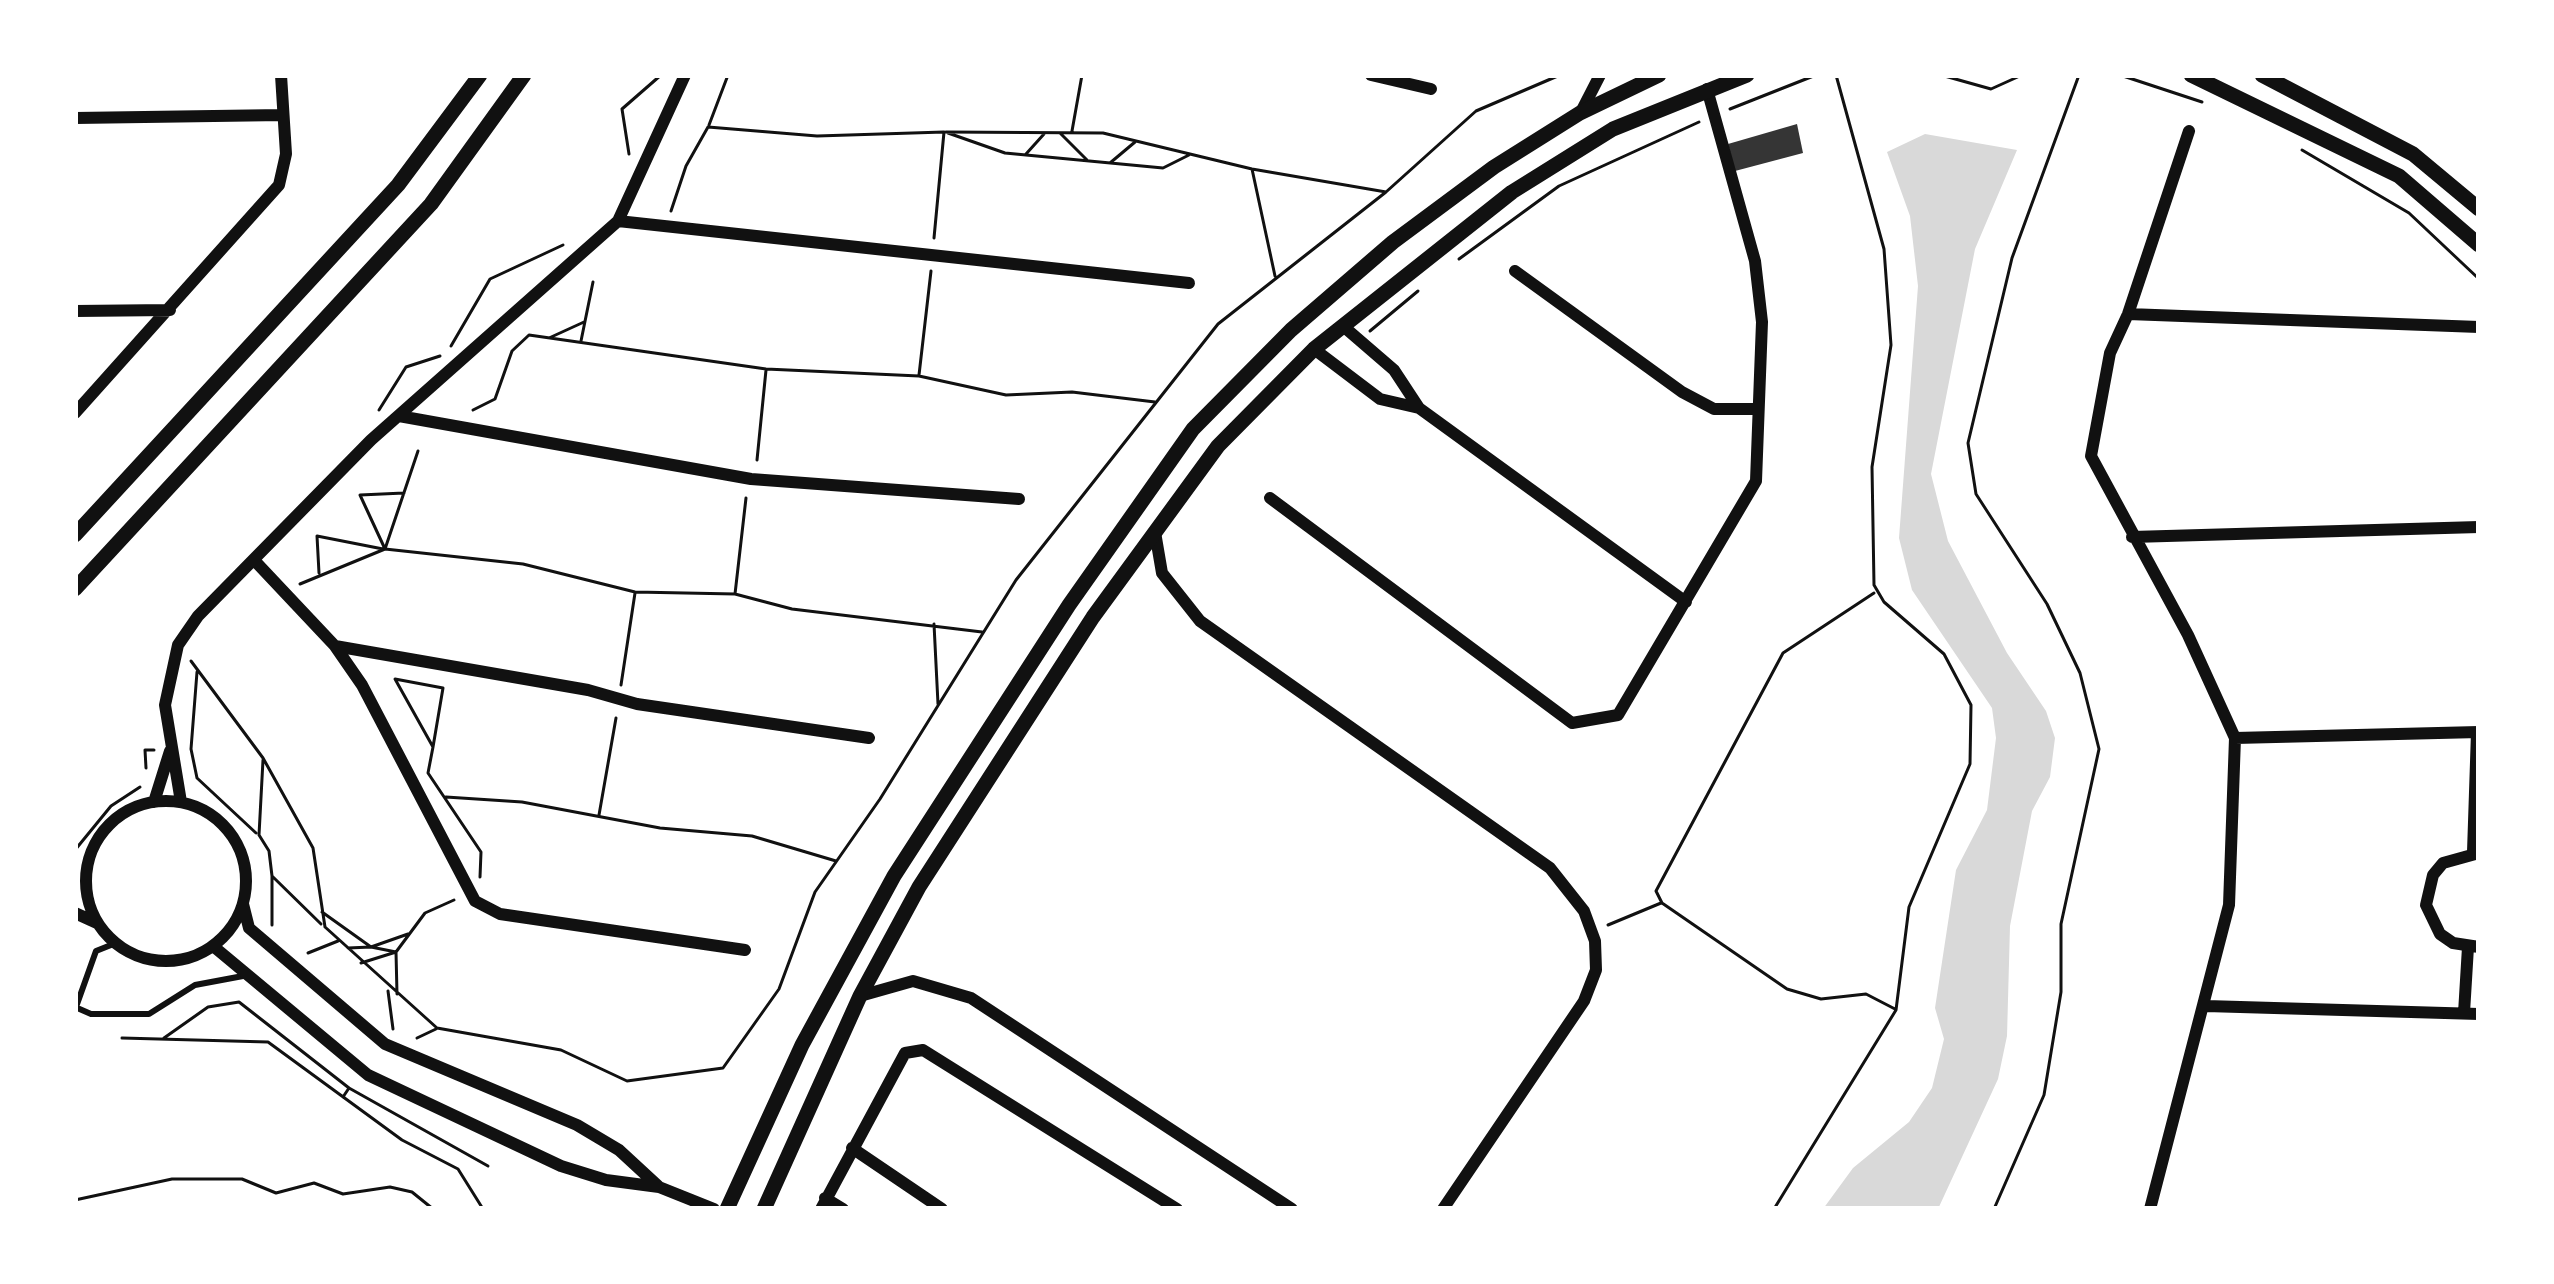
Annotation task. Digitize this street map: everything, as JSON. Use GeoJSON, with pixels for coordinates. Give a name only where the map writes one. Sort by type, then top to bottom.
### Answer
{"type":"FeatureCollection","features":[{"type":"Feature","properties":{"kind":"street"},"geometry":{"type":"LineString","coordinates":[[75,412],[279,185],[285,174],[281,75]]}},
{"type":"Feature","properties":{"kind":"street"},"geometry":{"type":"LineString","coordinates":[[75,535],[398,184],[480,75]]}},
{"type":"Feature","properties":{"kind":"street"},"geometry":{"type":"LineString","coordinates":[[75,589],[430,204],[524,75]]}},
{"type":"Feature","properties":{"kind":"street"},"geometry":{"type":"LineString","coordinates":[[181,802],[166,705],[178,645],[198,616],[399,416],[618,220],[685,75]]}},
{"type":"Feature","properties":{"kind":"street"},"geometry":{"type":"LineString","coordinates":[[1371,75],[1431,89]]}},
{"type":"Feature","properties":{"kind":"street"},"geometry":{"type":"LineString","coordinates":[[1580,113],[1600,75]]}},
{"type":"Feature","properties":{"kind":"street"},"geometry":{"type":"LineString","coordinates":[[727,1209],[802,1045],[894,876],[1070,605],[1193,429],[1291,329],[1393,242],[1494,167],[1580,113],[1659,75]]}},
{"type":"Feature","properties":{"kind":"street"},"geometry":{"type":"LineString","coordinates":[[764,1209],[860,996],[919,887],[1093,617],[1218,446],[1314,350],[1511,192],[1613,129],[1747,75]]}},
{"type":"Feature","properties":{"kind":"street"},"geometry":{"type":"LineString","coordinates":[[2191,75],[2399,176],[2479,245]]}},
{"type":"Feature","properties":{"kind":"street"},"geometry":{"type":"LineString","coordinates":[[2262,75],[2413,154],[2479,209]]}},
{"type":"Feature","properties":{"kind":"street"},"geometry":{"type":"LineString","coordinates":[[1270,498],[1572,723],[1618,715],[1756,481],[1762,322],[1755,259],[1707,89]]}},
{"type":"Feature","properties":{"kind":"street"},"geometry":{"type":"LineString","coordinates":[[75,118],[283,115]]}},
{"type":"Feature","properties":{"kind":"street"},"geometry":{"type":"LineString","coordinates":[[2150,1209],[2229,904],[2236,737],[2188,635],[2091,456],[2110,353],[2128,314],[2189,130]]}},
{"type":"Feature","properties":{"kind":"street"},"geometry":{"type":"LineString","coordinates":[[618,220],[1189,283]]}},
{"type":"Feature","properties":{"kind":"street"},"geometry":{"type":"LineString","coordinates":[[1515,271],[1682,392],[1714,409],[1758,409]]}},
{"type":"Feature","properties":{"kind":"street"},"geometry":{"type":"LineString","coordinates":[[75,311],[170,310]]}},
{"type":"Feature","properties":{"kind":"street"},"geometry":{"type":"LineString","coordinates":[[2128,314],[2479,327]]}},
{"type":"Feature","properties":{"kind":"street"},"geometry":{"type":"LineString","coordinates":[[1343,326],[1406,384],[1419,408]]}},
{"type":"Feature","properties":{"kind":"street"},"geometry":{"type":"LineString","coordinates":[[1314,350],[1380,399],[1419,408],[1685,602]]}},
{"type":"Feature","properties":{"kind":"street"},"geometry":{"type":"LineString","coordinates":[[399,416],[751,479],[1019,499]]}},
{"type":"Feature","properties":{"kind":"street"},"geometry":{"type":"LineString","coordinates":[[2132,537],[2479,527]]}},
{"type":"Feature","properties":{"kind":"street"},"geometry":{"type":"LineString","coordinates":[[1155,532],[1162,573],[1200,621],[1550,868],[1584,911],[1592,932],[1596,970],[1584,1000],[1443,1209]]}},
{"type":"Feature","properties":{"kind":"street"},"geometry":{"type":"LineString","coordinates":[[254,560],[335,646],[362,685],[475,901],[500,914],[745,950]]}},
{"type":"Feature","properties":{"kind":"street"},"geometry":{"type":"LineString","coordinates":[[335,646],[427,659],[637,704],[869,738]]}},
{"type":"Feature","properties":{"kind":"street"},"geometry":{"type":"LineString","coordinates":[[2236,737],[2478,732],[2476,853],[2444,863],[2427,890],[2426,905],[2440,934],[2474,947],[2464,1013]]}},
{"type":"Feature","properties":{"kind":"street"},"geometry":{"type":"LineString","coordinates":[[154,802],[170,750]]}},
{"type":"Feature","properties":{"kind":"street"},"geometry":{"type":"LineString","coordinates":[[154,802],[181,802],[206,812],[227,829],[241,851],[247,878],[243,904],[231,928],[213,946],[164,961],[138,956],[116,943],[98,924],[80,877],[107,827],[128,811],[154,802]]}},
{"type":"Feature","properties":{"kind":"street"},"geometry":{"type":"LineString","coordinates":[[243,904],[249,928],[385,1044],[577,1125],[619,1150],[659,1186]]}},
{"type":"Feature","properties":{"kind":"street"},"geometry":{"type":"LineString","coordinates":[[75,913],[98,924]]}},
{"type":"Feature","properties":{"kind":"street"},"geometry":{"type":"LineString","coordinates":[[213,946],[368,1075],[561,1166],[606,1180],[659,1186],[714,1209]]}},
{"type":"Feature","properties":{"kind":"street"},"geometry":{"type":"LineString","coordinates":[[860,996],[914,981],[970,998],[1292,1209]]}},
{"type":"Feature","properties":{"kind":"street"},"geometry":{"type":"LineString","coordinates":[[2206,1006],[2479,1014]]}},
{"type":"Feature","properties":{"kind":"street"},"geometry":{"type":"LineString","coordinates":[[843,1209],[823,1204],[905,1053],[923,1050],[1177,1209]]}},
{"type":"Feature","properties":{"kind":"street"},"geometry":{"type":"LineString","coordinates":[[853,1148],[942,1209]]}},
{"type":"Feature","properties":{"kind":"lane"},"geometry":{"type":"LineString","coordinates":[[116,943],[96,951],[75,1007],[91,1015],[149,1014],[195,985],[247,976]]}},
{"type":"Feature","properties":{"kind":"path"},"geometry":{"type":"LineString","coordinates":[[629,153],[622,109],[662,75]]}},
{"type":"Feature","properties":{"kind":"path"},"geometry":{"type":"LineString","coordinates":[[665,228],[686,166],[708,127],[728,75]]}},
{"type":"Feature","properties":{"kind":"path"},"geometry":{"type":"LineString","coordinates":[[1071,133],[1082,75]]}},
{"type":"Feature","properties":{"kind":"path"},"geometry":{"type":"LineString","coordinates":[[272,876],[387,988],[437,1028],[561,1050],[627,1081],[723,1068],[779,989],[814,892],[1016,580],[1218,324],[1387,192],[1476,111],[1560,75]]}},
{"type":"Feature","properties":{"kind":"path"},"geometry":{"type":"LineString","coordinates":[[1448,267],[1559,186],[1714,115],[1816,75]]}},
{"type":"Feature","properties":{"kind":"path"},"geometry":{"type":"LineString","coordinates":[[1774,1209],[1896,1010],[1910,907],[1970,764],[1971,705],[1944,654],[1877,591],[1872,466],[1891,345],[1884,249],[1836,75]]}},
{"type":"Feature","properties":{"kind":"path"},"geometry":{"type":"LineString","coordinates":[[1941,75],[1991,89],[2022,75]]}},
{"type":"Feature","properties":{"kind":"path"},"geometry":{"type":"LineString","coordinates":[[1994,1209],[2044,1095],[2061,992],[2062,924],[2099,749],[2080,673],[2047,604],[1976,494],[1968,443],[2012,258],[2079,75]]}},
{"type":"Feature","properties":{"kind":"path"},"geometry":{"type":"LineString","coordinates":[[2120,75],[2206,104]]}},
{"type":"Feature","properties":{"kind":"path"},"geometry":{"type":"LineString","coordinates":[[708,127],[817,136],[1071,133],[1136,141],[1252,169],[1387,192]]}},
{"type":"Feature","properties":{"kind":"path"},"geometry":{"type":"LineString","coordinates":[[944,132],[1024,155],[1110,164],[1163,168],[1190,154]]}},
{"type":"Feature","properties":{"kind":"path"},"geometry":{"type":"LineString","coordinates":[[919,376],[944,132]]}},
{"type":"Feature","properties":{"kind":"path"},"geometry":{"type":"LineString","coordinates":[[1024,155],[1045,133]]}},
{"type":"Feature","properties":{"kind":"path"},"geometry":{"type":"LineString","coordinates":[[1060,133],[1089,161]]}},
{"type":"Feature","properties":{"kind":"path"},"geometry":{"type":"LineString","coordinates":[[1110,164],[1136,141]]}},
{"type":"Feature","properties":{"kind":"path"},"geometry":{"type":"LineString","coordinates":[[2299,148],[2410,213],[2479,279]]}},
{"type":"Feature","properties":{"kind":"path"},"geometry":{"type":"LineString","coordinates":[[1252,169],[1276,278]]}},
{"type":"Feature","properties":{"kind":"path"},"geometry":{"type":"LineString","coordinates":[[376,416],[406,367],[447,353],[490,279],[569,242]]}},
{"type":"Feature","properties":{"kind":"path"},"geometry":{"type":"LineString","coordinates":[[581,343],[593,281]]}},
{"type":"Feature","properties":{"kind":"path"},"geometry":{"type":"LineString","coordinates":[[1359,339],[1430,281]]}},
{"type":"Feature","properties":{"kind":"path"},"geometry":{"type":"LineString","coordinates":[[549,338],[585,321]]}},
{"type":"Feature","properties":{"kind":"path"},"geometry":{"type":"LineString","coordinates":[[474,410],[496,399],[519,340],[530,335],[766,369],[919,376],[1006,395],[1072,392],[1156,402]]}},
{"type":"Feature","properties":{"kind":"path"},"geometry":{"type":"LineString","coordinates":[[287,596],[319,576],[385,549],[418,451]]}},
{"type":"Feature","properties":{"kind":"path"},"geometry":{"type":"LineString","coordinates":[[385,549],[360,495],[404,493]]}},
{"type":"Feature","properties":{"kind":"path"},"geometry":{"type":"LineString","coordinates":[[319,576],[317,536],[523,565],[635,592],[735,594],[841,617],[934,622],[984,632]]}},
{"type":"Feature","properties":{"kind":"path"},"geometry":{"type":"LineString","coordinates":[[1877,591],[1783,653],[1656,891],[1662,903],[1787,989],[1821,999],[1866,994],[1896,1010]]}},
{"type":"Feature","properties":{"kind":"path"},"geometry":{"type":"LineString","coordinates":[[934,622],[938,706]]}},
{"type":"Feature","properties":{"kind":"path"},"geometry":{"type":"LineString","coordinates":[[178,645],[263,758],[313,848],[325,927]]}},
{"type":"Feature","properties":{"kind":"path"},"geometry":{"type":"LineString","coordinates":[[198,670],[191,749],[197,778],[269,851],[273,928]]}},
{"type":"Feature","properties":{"kind":"path"},"geometry":{"type":"LineString","coordinates":[[75,850],[111,806],[143,785],[146,750],[170,750]]}},
{"type":"Feature","properties":{"kind":"path"},"geometry":{"type":"LineString","coordinates":[[259,836],[263,758]]}},
{"type":"Feature","properties":{"kind":"path"},"geometry":{"type":"LineString","coordinates":[[444,797],[522,802],[660,828],[752,836],[836,861]]}},
{"type":"Feature","properties":{"kind":"path"},"geometry":{"type":"LineString","coordinates":[[1592,932],[1662,903]]}},
{"type":"Feature","properties":{"kind":"path"},"geometry":{"type":"LineString","coordinates":[[322,912],[371,947]]}},
{"type":"Feature","properties":{"kind":"path"},"geometry":{"type":"LineString","coordinates":[[371,947],[410,934]]}},
{"type":"Feature","properties":{"kind":"path"},"geometry":{"type":"LineString","coordinates":[[303,955],[338,941]]}},
{"type":"Feature","properties":{"kind":"path"},"geometry":{"type":"LineString","coordinates":[[345,948],[396,952],[360,963]]}},
{"type":"Feature","properties":{"kind":"path"},"geometry":{"type":"LineString","coordinates":[[375,1015],[393,1030],[387,988]]}},
{"type":"Feature","properties":{"kind":"path"},"geometry":{"type":"LineString","coordinates":[[164,1039],[208,1006],[239,1002],[349,1088],[488,1166]]}},
{"type":"Feature","properties":{"kind":"path"},"geometry":{"type":"LineString","coordinates":[[413,1040],[437,1028]]}},
{"type":"Feature","properties":{"kind":"path"},"geometry":{"type":"LineString","coordinates":[[122,1038],[268,1042],[342,1099],[458,1169],[483,1209]]}},
{"type":"Feature","properties":{"kind":"path"},"geometry":{"type":"LineString","coordinates":[[342,1099],[349,1088]]}},
{"type":"Feature","properties":{"kind":"path"},"geometry":{"type":"LineString","coordinates":[[75,1200],[172,1179],[242,1179],[276,1193],[314,1183],[344,1193],[390,1186],[412,1192],[433,1209]]}},
{"type":"Feature","properties":{"kind":"shaded area"},"geometry":{"type":"Polygon","coordinates":[[[1925,134],[2017,150],[1975,249],[1931,474],[1948,541],[2007,653],[2046,711],[2055,738],[2050,777],[2032,811],[2010,926],[2007,1036],[1998,1079],[1938,1209],[1823,1209],[1853,1168],[1909,1122],[1932,1088],[1944,1039],[1935,1008],[1956,870],[1987,810],[1996,738],[1992,708],[1912,590],[1899,538],[1918,286],[1910,216],[1887,152],[1925,134]]]}},
{"type":"Feature","properties":{"kind":"building"},"geometry":{"type":"Polygon","coordinates":[[[1797,124],[1803,153],[1735,171],[1728,144],[1797,124]]]}}]}
